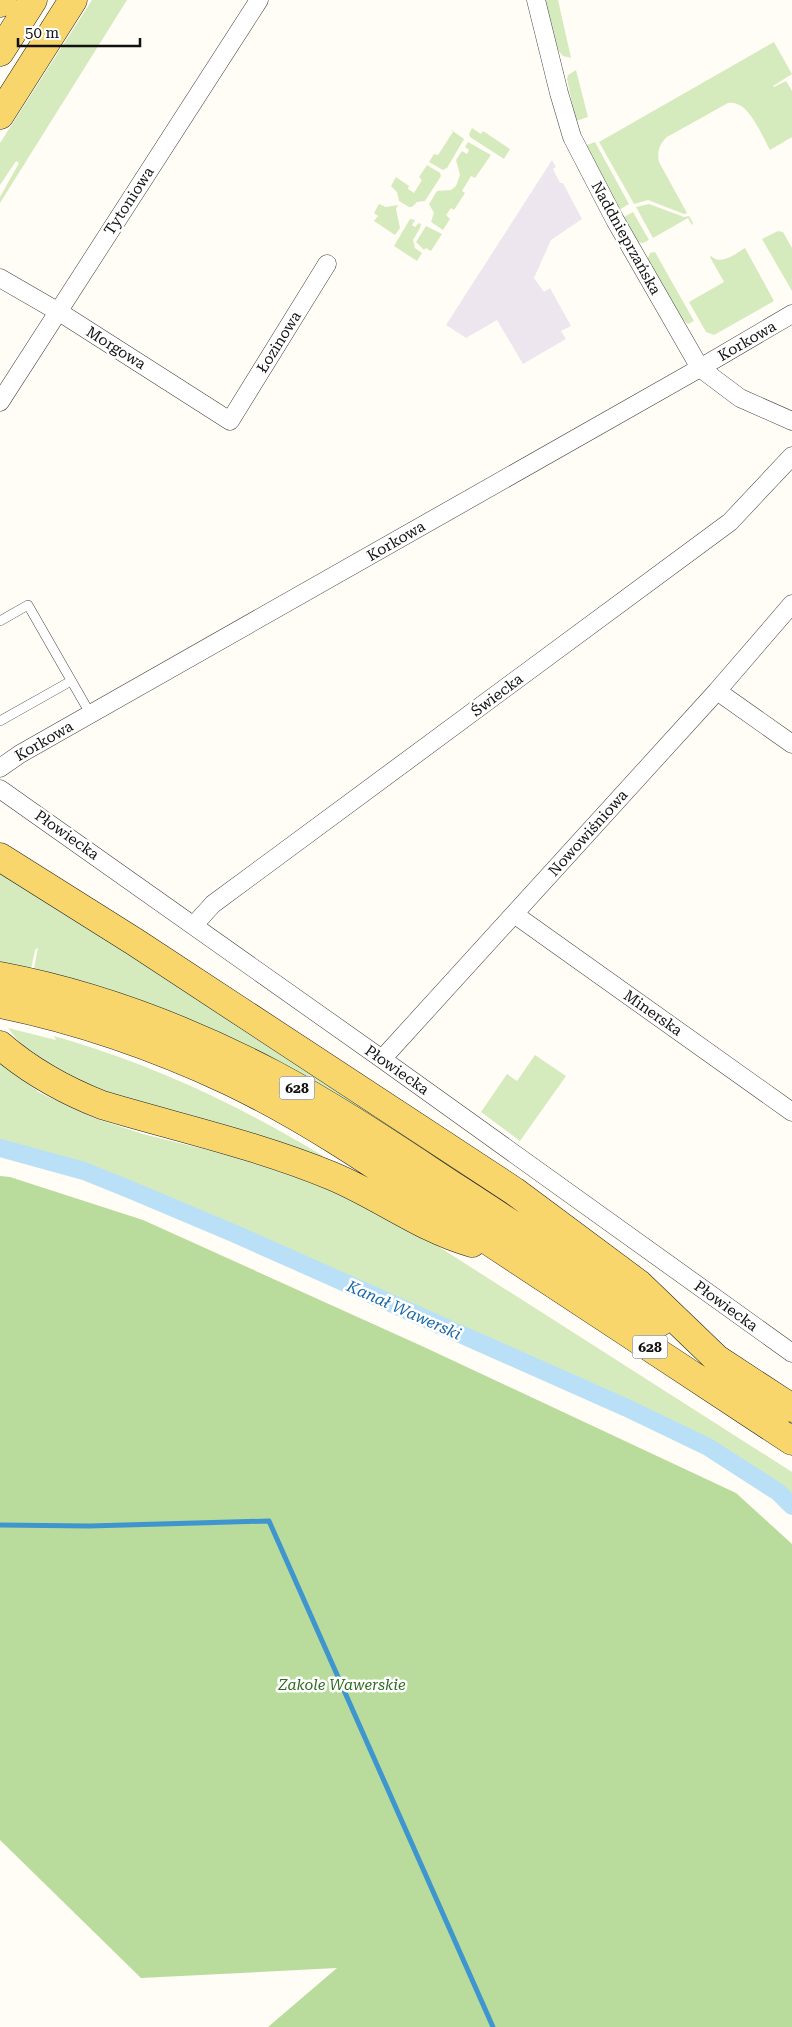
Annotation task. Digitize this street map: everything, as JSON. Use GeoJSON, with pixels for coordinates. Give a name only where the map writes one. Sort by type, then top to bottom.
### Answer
{"type":"FeatureCollection","features":[{"type":"Feature","properties":{"kind":"main road"},"geometry":{"type":"LineString","coordinates":[[0,52],[33,0]]}},
{"type":"Feature","properties":{"kind":"main road"},"geometry":{"type":"LineString","coordinates":[[1,114],[73,0]]}},
{"type":"Feature","properties":{"kind":"main road"},"geometry":{"type":"LineString","coordinates":[[0,857],[134,942],[522,1196],[639,1284],[717,1359]]}},
{"type":"Feature","properties":{"kind":"main road","name":"628"},"geometry":{"type":"LineString","coordinates":[[6,977],[54,988],[135,1013],[210,1043],[273,1074],[378,1137],[792,1408]]}},
{"type":"Feature","properties":{"kind":"main road","name":"628"},"geometry":{"type":"LineString","coordinates":[[0,1004],[95,1029],[157,1050],[250,1092],[305,1122],[792,1441]]}},
{"type":"Feature","properties":{"kind":"main road"},"geometry":{"type":"LineString","coordinates":[[0,1045],[53,1084],[77,1095],[110,1108],[274,1154],[333,1176],[451,1238],[508,1254]]}},
{"type":"Feature","properties":{"kind":"street","name":"Tytoniowa"},"geometry":{"type":"LineString","coordinates":[[0,402],[259,0]]}},
{"type":"Feature","properties":{"kind":"street","name":"Naddnieprzańska"},"geometry":{"type":"LineString","coordinates":[[536,0],[557,87],[572,138],[619,227],[700,368],[740,398],[792,421]]}},
{"type":"Feature","properties":{"kind":"street","name":"Łozinowa"},"geometry":{"type":"LineString","coordinates":[[230,420],[327,264]]}},
{"type":"Feature","properties":{"kind":"street","name":"Morgowa"},"geometry":{"type":"LineString","coordinates":[[0,278],[58,312],[230,420]]}},
{"type":"Feature","properties":{"kind":"street","name":"Korkowa"},"geometry":{"type":"LineString","coordinates":[[0,768],[20,754],[792,314]]}},
{"type":"Feature","properties":{"kind":"street","name":"Świecka"},"geometry":{"type":"LineString","coordinates":[[194,925],[213,904],[730,522],[792,456]]}},
{"type":"Feature","properties":{"kind":"street","name":"Nowowiśniowa"},"geometry":{"type":"LineString","coordinates":[[382,1059],[717,691],[792,604]]}},
{"type":"Feature","properties":{"kind":"street"},"geometry":{"type":"LineString","coordinates":[[717,691],[792,744]]}},
{"type":"Feature","properties":{"kind":"street","name":"Płowiecka"},"geometry":{"type":"LineString","coordinates":[[0,789],[194,925],[792,1353]]}},
{"type":"Feature","properties":{"kind":"street","name":"Minerska"},"geometry":{"type":"LineString","coordinates":[[514,914],[792,1112]]}},
{"type":"Feature","properties":{"kind":"lane"},"geometry":{"type":"LineString","coordinates":[[0,621],[28,605],[91,715]]}},
{"type":"Feature","properties":{"kind":"lane"},"geometry":{"type":"LineString","coordinates":[[0,722],[71,681]]}},
{"type":"Feature","properties":{"kind":"shaded area"},"geometry":{"type":"Polygon","coordinates":[[[552,160],[556,167],[553,169],[560,183],[563,183],[582,219],[551,240],[534,278],[544,292],[550,288],[571,326],[561,331],[566,339],[523,364],[497,320],[466,338],[446,325],[552,160]]]}},
{"type":"Feature","properties":{"kind":"green space"},"geometry":{"type":"Polygon","coordinates":[[[92,0],[127,0],[0,203],[0,197],[19,163],[16,161],[0,185],[0,143],[92,0]]]}},
{"type":"Feature","properties":{"kind":"green space"},"geometry":{"type":"Polygon","coordinates":[[[545,0],[558,0],[571,58],[563,56],[558,50],[545,0]]]}},
{"type":"Feature","properties":{"kind":"green space"},"geometry":{"type":"Polygon","coordinates":[[[774,42],[792,74],[773,86],[786,81],[792,91],[792,137],[770,150],[748,112],[742,106],[728,103],[667,137],[659,148],[659,162],[687,213],[684,214],[648,200],[634,204],[599,142],[774,42]]]}},
{"type":"Feature","properties":{"kind":"green space"},"geometry":{"type":"Polygon","coordinates":[[[576,70],[588,117],[576,121],[567,79],[568,75],[576,70]]]}},
{"type":"Feature","properties":{"kind":"green space"},"geometry":{"type":"Polygon","coordinates":[[[472,128],[481,134],[483,131],[510,149],[504,159],[470,137],[469,134],[472,128]]]}},
{"type":"Feature","properties":{"kind":"green space"},"geometry":{"type":"Polygon","coordinates":[[[450,129],[464,139],[447,168],[443,170],[429,162],[434,154],[438,155],[453,132],[450,129]]]}},
{"type":"Feature","properties":{"kind":"green space"},"geometry":{"type":"Polygon","coordinates":[[[468,142],[491,155],[475,178],[471,176],[462,191],[465,193],[454,210],[451,208],[446,215],[450,219],[443,230],[431,222],[434,213],[429,204],[437,191],[451,190],[456,186],[460,175],[456,160],[462,151],[467,154],[469,150],[465,147],[468,142]]]}},
{"type":"Feature","properties":{"kind":"green space"},"geometry":{"type":"Polygon","coordinates":[[[595,142],[629,204],[619,210],[584,146],[595,142]]]}},
{"type":"Feature","properties":{"kind":"green space"},"geometry":{"type":"Polygon","coordinates":[[[427,165],[440,173],[441,176],[425,201],[417,202],[412,207],[409,207],[399,201],[397,192],[391,186],[396,177],[409,186],[408,189],[414,193],[422,180],[419,177],[427,165]]]}},
{"type":"Feature","properties":{"kind":"green space"},"geometry":{"type":"Polygon","coordinates":[[[379,204],[386,207],[398,205],[396,209],[400,228],[395,235],[374,221],[378,216],[374,213],[379,204]]]}},
{"type":"Feature","properties":{"kind":"green space"},"geometry":{"type":"Polygon","coordinates":[[[649,204],[684,217],[689,216],[693,223],[692,225],[688,218],[653,238],[636,207],[649,204]]]}},
{"type":"Feature","properties":{"kind":"green space"},"geometry":{"type":"Polygon","coordinates":[[[633,212],[649,240],[643,243],[638,242],[624,217],[633,212]]]}},
{"type":"Feature","properties":{"kind":"green space"},"geometry":{"type":"Polygon","coordinates":[[[410,219],[415,220],[412,225],[415,227],[419,223],[421,224],[413,240],[415,248],[422,253],[417,261],[394,246],[410,219]]]}},
{"type":"Feature","properties":{"kind":"green space"},"geometry":{"type":"Polygon","coordinates":[[[426,226],[442,234],[431,251],[426,248],[424,250],[416,242],[426,226]]]}},
{"type":"Feature","properties":{"kind":"green space"},"geometry":{"type":"Polygon","coordinates":[[[778,231],[783,232],[792,248],[792,291],[762,239],[778,231]]]}},
{"type":"Feature","properties":{"kind":"green space"},"geometry":{"type":"Polygon","coordinates":[[[745,248],[774,301],[714,335],[706,332],[689,302],[724,282],[711,256],[719,260],[724,259],[745,248]]]}},
{"type":"Feature","properties":{"kind":"green space"},"geometry":{"type":"Polygon","coordinates":[[[655,252],[694,321],[688,324],[680,317],[647,260],[650,253],[655,252]]]}},
{"type":"Feature","properties":{"kind":"green space"},"geometry":{"type":"Polygon","coordinates":[[[0,871],[32,890],[557,1234],[34,969],[38,948],[35,950],[31,969],[0,963],[0,871]]]}},
{"type":"Feature","properties":{"kind":"green space"},"geometry":{"type":"Polygon","coordinates":[[[8,1028],[56,1040],[54,1036],[71,1041],[169,1077],[232,1106],[293,1138],[323,1156],[322,1159],[121,1099],[94,1089],[45,1063],[25,1047],[8,1028]]]}},
{"type":"Feature","properties":{"kind":"green space"},"geometry":{"type":"Polygon","coordinates":[[[535,1055],[566,1076],[520,1141],[481,1112],[507,1074],[517,1081],[535,1055]]]}},
{"type":"Feature","properties":{"kind":"green space"},"geometry":{"type":"Polygon","coordinates":[[[0,1063],[40,1093],[94,1118],[143,1134],[260,1163],[347,1194],[411,1229],[792,1472],[792,1501],[761,1475],[744,1464],[653,1414],[172,1202],[57,1157],[0,1144],[0,1063]]]}},
{"type":"Feature","properties":{"kind":"green space","name":"Zakole Wawerskie"},"geometry":{"type":"Polygon","coordinates":[[[0,1176],[10,1177],[143,1220],[424,1347],[736,1493],[792,1544],[792,2027],[268,2027],[337,1968],[141,1978],[0,1840],[0,1176]]]}},
{"type":"Feature","properties":{"kind":"waterway","name":"Kanał Wawerski"},"geometry":{"type":"LineString","coordinates":[[0,1148],[84,1171],[131,1190],[233,1233],[627,1408],[708,1447],[778,1492],[792,1506]]}},
{"type":"Feature","properties":{"kind":"waterway"},"geometry":{"type":"LineString","coordinates":[[0,1525],[89,1526],[269,1521],[493,2027]]}}]}
